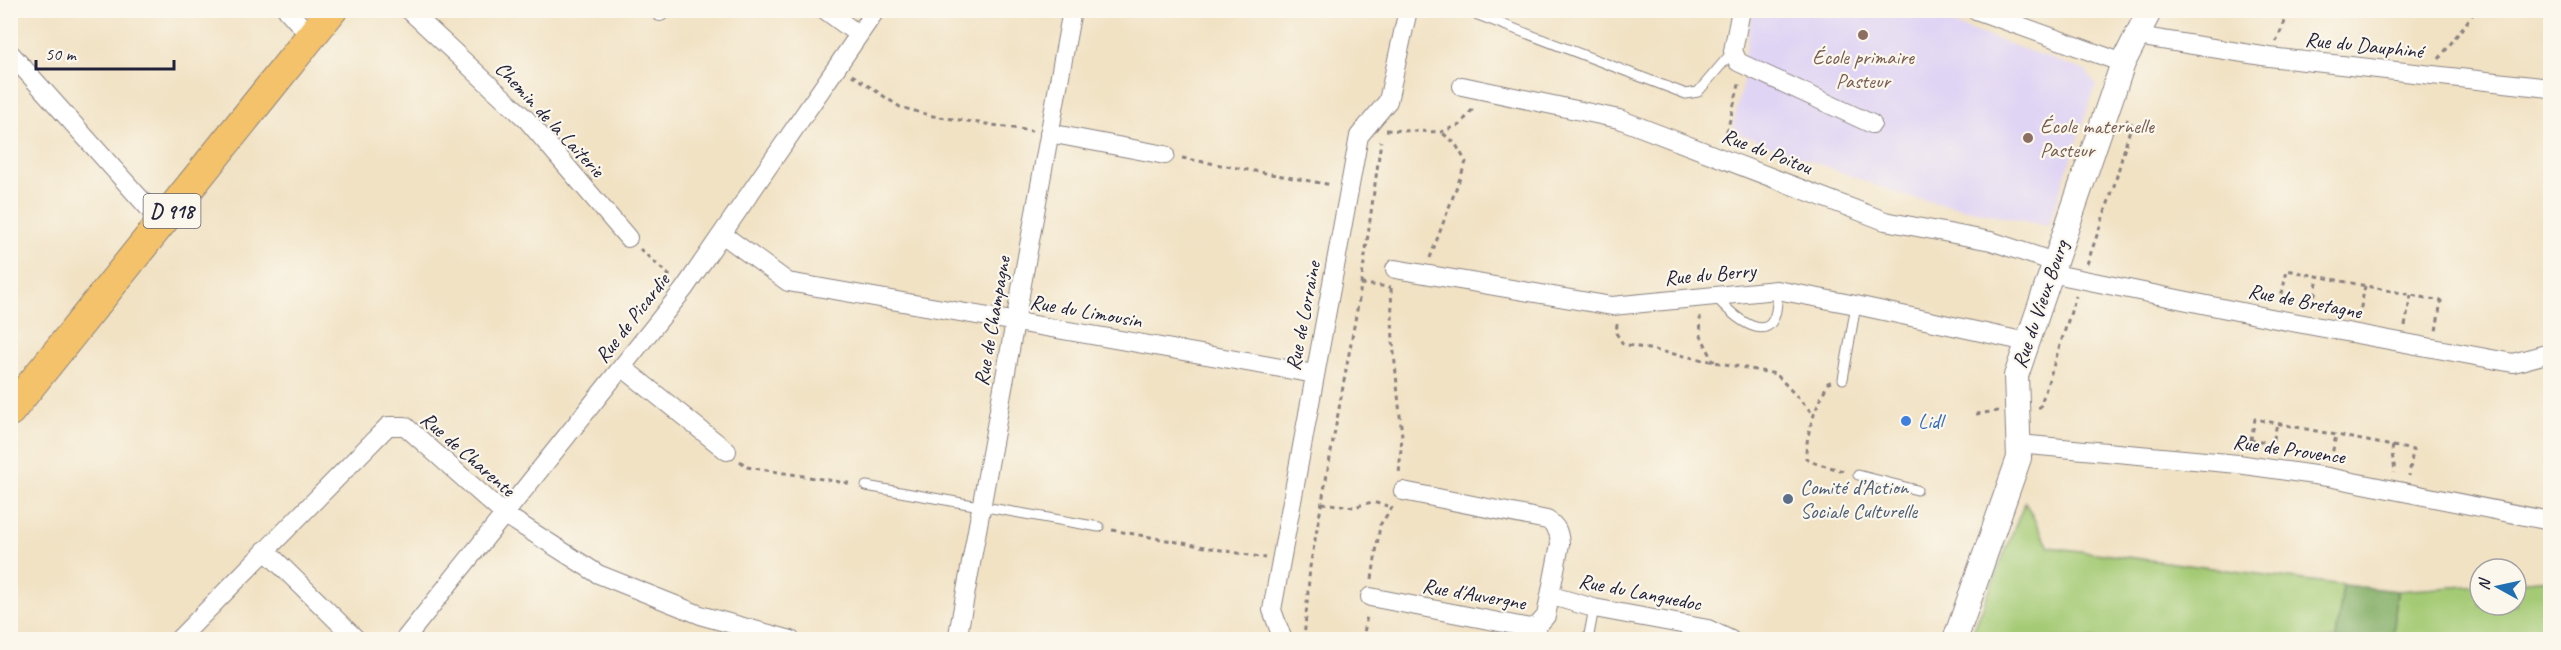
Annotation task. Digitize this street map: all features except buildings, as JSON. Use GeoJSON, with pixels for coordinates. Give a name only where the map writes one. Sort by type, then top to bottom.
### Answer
{"type":"FeatureCollection","features":[{"type":"Feature","properties":{"kind":"main road","name":"D 918"},"geometry":{"type":"LineString","coordinates":[[10,411],[332,10]]}},
{"type":"Feature","properties":{"kind":"street"},"geometry":{"type":"LineString","coordinates":[[287,10],[311,37]]}},
{"type":"Feature","properties":{"kind":"street","name":"Chemin de la Laiterie"},"geometry":{"type":"LineString","coordinates":[[409,10],[527,120],[628,238]]}},
{"type":"Feature","properties":{"kind":"street"},"geometry":{"type":"LineString","coordinates":[[825,10],[859,35]]}},
{"type":"Feature","properties":{"kind":"street","name":"Rue de Picardie"},"geometry":{"type":"LineString","coordinates":[[405,639],[684,289],[876,10]]}},
{"type":"Feature","properties":{"kind":"street","name":"Rue de Champagne"},"geometry":{"type":"LineString","coordinates":[[957,639],[1072,10]]}},
{"type":"Feature","properties":{"kind":"street","name":"Rue de Lorraine"},"geometry":{"type":"LineString","coordinates":[[1283,639],[1272,610],[1359,136],[1389,101],[1408,10]]}},
{"type":"Feature","properties":{"kind":"street"},"geometry":{"type":"LineString","coordinates":[[1741,10],[1738,58],[1872,124]]}},
{"type":"Feature","properties":{"kind":"street"},"geometry":{"type":"LineString","coordinates":[[1976,10],[2123,63]]}},
{"type":"Feature","properties":{"kind":"street","name":"Rue du Vieux Bourg"},"geometry":{"type":"LineString","coordinates":[[1955,639],[2019,458],[2016,376],[2026,342],[2123,63],[2150,10]]}},
{"type":"Feature","properties":{"kind":"street","name":"Rue du Dauphiné"},"geometry":{"type":"LineString","coordinates":[[2137,36],[2269,57],[2550,88]]}},
{"type":"Feature","properties":{"kind":"street"},"geometry":{"type":"LineString","coordinates":[[10,53],[162,223]]}},
{"type":"Feature","properties":{"kind":"street","name":"Rue du Poitou"},"geometry":{"type":"LineString","coordinates":[[1461,86],[1619,119],[1885,221],[1991,241],[2053,267]]}},
{"type":"Feature","properties":{"kind":"street"},"geometry":{"type":"LineString","coordinates":[[1049,133],[1165,155]]}},
{"type":"Feature","properties":{"kind":"street","name":"Rue du Limousin"},"geometry":{"type":"LineString","coordinates":[[722,234],[788,282],[1316,374]]}},
{"type":"Feature","properties":{"kind":"street","name":"Rue de Bretagne"},"geometry":{"type":"LineString","coordinates":[[2053,267],[2277,319],[2513,363],[2550,353]]}},
{"type":"Feature","properties":{"kind":"street","name":"Rue du Berry"},"geometry":{"type":"LineString","coordinates":[[1395,269],[1617,305],[1777,290],[2026,342]]}},
{"type":"Feature","properties":{"kind":"street"},"geometry":{"type":"LineString","coordinates":[[622,367],[727,451]]}},
{"type":"Feature","properties":{"kind":"street","name":"Rue de Charente"},"geometry":{"type":"LineString","coordinates":[[178,639],[388,426],[405,426],[504,514],[598,574],[703,616],[791,639]]}},
{"type":"Feature","properties":{"kind":"street","name":"Rue de Provence"},"geometry":{"type":"LineString","coordinates":[[2018,444],[2246,465],[2328,477],[2550,521]]}},
{"type":"Feature","properties":{"kind":"street","name":"Rue du Languedoc"},"geometry":{"type":"LineString","coordinates":[[1403,491],[1547,520],[1559,533],[1560,544],[1552,596],[1594,608],[1708,628],[1731,639]]}},
{"type":"Feature","properties":{"kind":"street"},"geometry":{"type":"LineString","coordinates":[[265,550],[357,639]]}},
{"type":"Feature","properties":{"kind":"street","name":"Rue d'Auvergne"},"geometry":{"type":"LineString","coordinates":[[1370,597],[1530,628],[1538,625],[1546,616],[1552,596]]}},
{"type":"Feature","properties":{"kind":"lane"},"geometry":{"type":"LineString","coordinates":[[1465,10],[1686,94],[1698,92],[1738,58]]}},
{"type":"Feature","properties":{"kind":"lane"},"geometry":{"type":"LineString","coordinates":[[1706,297],[1755,329],[1762,328],[1773,317],[1778,308],[1777,290]]}},
{"type":"Feature","properties":{"kind":"lane"},"geometry":{"type":"LineString","coordinates":[[1843,379],[1856,305]]}},
{"type":"Feature","properties":{"kind":"lane"},"geometry":{"type":"LineString","coordinates":[[1858,475],[1917,490]]}},
{"type":"Feature","properties":{"kind":"lane"},"geometry":{"type":"LineString","coordinates":[[866,486],[1099,527]]}},
{"type":"Feature","properties":{"kind":"lane"},"geometry":{"type":"LineString","coordinates":[[1588,639],[1594,608]]}},
{"type":"Feature","properties":{"kind":"path"},"geometry":{"type":"LineString","coordinates":[[2269,57],[2290,10]]}},
{"type":"Feature","properties":{"kind":"path"},"geometry":{"type":"LineString","coordinates":[[2427,74],[2476,10]]}},
{"type":"Feature","properties":{"kind":"path"},"geometry":{"type":"LineString","coordinates":[[2531,10],[2537,13],[2542,10]]}},
{"type":"Feature","properties":{"kind":"path"},"geometry":{"type":"LineString","coordinates":[[1713,155],[1728,131],[1738,58]]}},
{"type":"Feature","properties":{"kind":"path"},"geometry":{"type":"LineString","coordinates":[[839,65],[900,107],[933,116],[1049,133]]}},
{"type":"Feature","properties":{"kind":"path"},"geometry":{"type":"LineString","coordinates":[[1304,639],[1310,567],[1359,299],[1379,144],[1385,130],[1441,132],[1460,126],[1472,110],[1461,86]]}},
{"type":"Feature","properties":{"kind":"path"},"geometry":{"type":"LineString","coordinates":[[1425,274],[1466,162],[1455,143],[1441,132]]}},
{"type":"Feature","properties":{"kind":"path"},"geometry":{"type":"LineString","coordinates":[[1165,155],[1350,188]]}},
{"type":"Feature","properties":{"kind":"path"},"geometry":{"type":"LineString","coordinates":[[628,238],[684,289]]}},
{"type":"Feature","properties":{"kind":"path"},"geometry":{"type":"LineString","coordinates":[[2277,319],[2287,270],[2442,302],[2433,348]]}},
{"type":"Feature","properties":{"kind":"path"},"geometry":{"type":"LineString","coordinates":[[2301,324],[2304,304],[2314,298],[2318,277]]}},
{"type":"Feature","properties":{"kind":"path"},"geometry":{"type":"LineString","coordinates":[[2356,334],[2365,286]]}},
{"type":"Feature","properties":{"kind":"path"},"geometry":{"type":"LineString","coordinates":[[1363,639],[1380,525],[1403,491],[1398,470],[1402,436],[1393,343],[1391,288]]}},
{"type":"Feature","properties":{"kind":"path"},"geometry":{"type":"LineString","coordinates":[[2402,342],[2411,295]]}},
{"type":"Feature","properties":{"kind":"path"},"geometry":{"type":"LineString","coordinates":[[1706,297],[1701,336],[1714,362]]}},
{"type":"Feature","properties":{"kind":"path"},"geometry":{"type":"LineString","coordinates":[[1617,305],[1616,333],[1623,344],[1776,374],[1813,414]]}},
{"type":"Feature","properties":{"kind":"path"},"geometry":{"type":"LineString","coordinates":[[1843,379],[1828,383],[1813,414],[1806,444],[1806,458],[1815,463],[1858,475]]}},
{"type":"Feature","properties":{"kind":"path"},"geometry":{"type":"LineString","coordinates":[[2246,465],[2254,419],[2413,450],[2398,490]]}},
{"type":"Feature","properties":{"kind":"path"},"geometry":{"type":"LineString","coordinates":[[2250,440],[2274,443],[2277,423]]}},
{"type":"Feature","properties":{"kind":"path"},"geometry":{"type":"LineString","coordinates":[[2328,477],[2336,435]]}},
{"type":"Feature","properties":{"kind":"path"},"geometry":{"type":"LineString","coordinates":[[2393,446],[2390,456],[2395,466],[2398,490]]}},
{"type":"Feature","properties":{"kind":"path"},"geometry":{"type":"LineString","coordinates":[[727,451],[747,467],[866,486]]}},
{"type":"Feature","properties":{"kind":"path"},"geometry":{"type":"LineString","coordinates":[[1322,503],[1354,507],[1372,502],[1392,507]]}},
{"type":"Feature","properties":{"kind":"path"},"geometry":{"type":"LineString","coordinates":[[1099,527],[1281,561]]}},
{"type":"Feature","properties":{"kind":"shaded area"},"geometry":{"type":"Polygon","coordinates":[[[1753,11],[1916,11],[2086,71],[2096,85],[2048,226],[1904,196],[1732,131],[1745,71],[1744,58],[1753,11]]]}},
{"type":"Feature","properties":{"kind":"green space"},"geometry":{"type":"Polygon","coordinates":[[[2025,502],[2049,547],[2343,585],[2336,639],[1970,639],[2025,502]]]}},
{"type":"Feature","properties":{"kind":"green space"},"geometry":{"type":"Polygon","coordinates":[[[2550,579],[2550,639],[2393,639],[2397,591],[2468,586],[2468,617],[2528,617],[2528,581],[2550,579]]]}},
{"type":"Feature","properties":{"kind":"green space"},"geometry":{"type":"Polygon","coordinates":[[[2343,585],[2397,591],[2393,639],[2336,639],[2343,585]]]}},
{"type":"Feature","properties":{"kind":"place","name":"École primaire Pasteur"},"geometry":{"type":"Point","coordinates":[1863,35]}},
{"type":"Feature","properties":{"kind":"place","name":"École maternelle Pasteur"},"geometry":{"type":"Point","coordinates":[2028,138]}},
{"type":"Feature","properties":{"kind":"place","name":"Lidl"},"geometry":{"type":"Point","coordinates":[1906,421]}},
{"type":"Feature","properties":{"kind":"place","name":"Comité d’Action Sociale Culturelle"},"geometry":{"type":"Point","coordinates":[1788,499]}}]}
